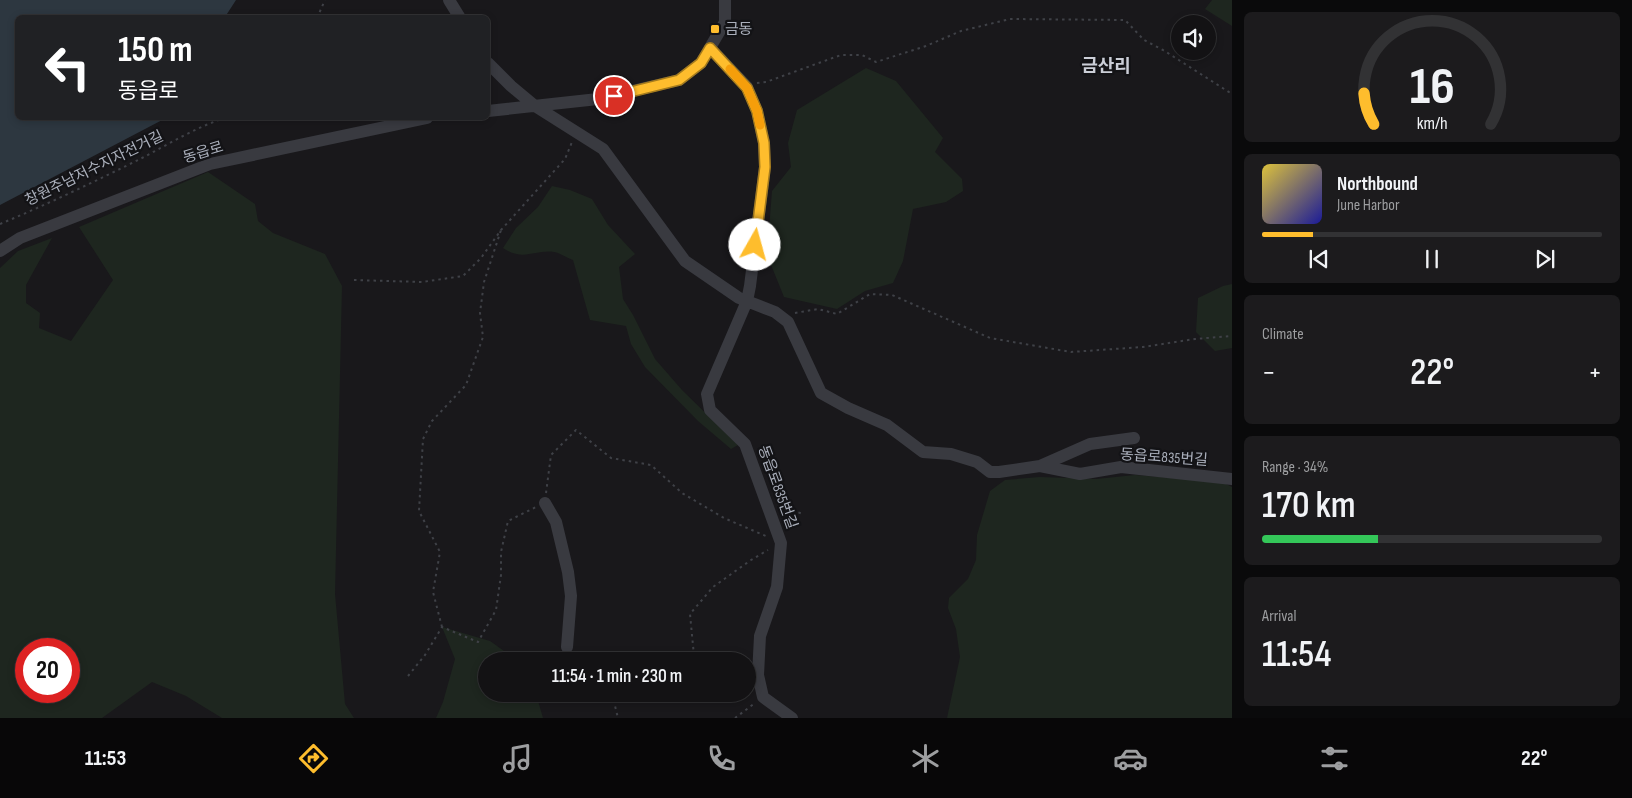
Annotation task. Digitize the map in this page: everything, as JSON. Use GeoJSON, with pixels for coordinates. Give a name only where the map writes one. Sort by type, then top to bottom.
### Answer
{"type":"FeatureCollection","features":[{"type":"Feature","properties":{"kind":"street"},"geometry":{"type":"LineString","coordinates":[[449,0],[458,15]]}},
{"type":"Feature","properties":{"kind":"street"},"geometry":{"type":"LineString","coordinates":[[490,111],[598,99],[679,80],[701,63],[725,22],[725,0]]}},
{"type":"Feature","properties":{"kind":"street","name":"동읍로835번길"},"geometry":{"type":"LineString","coordinates":[[710,48],[747,88],[757,111],[764,143],[765,167],[747,301],[707,394],[710,410],[745,444],[781,543],[777,587],[760,636],[758,676],[764,697]]}},
{"type":"Feature","properties":{"kind":"street","name":"동읍로835번길"},"geometry":{"type":"LineString","coordinates":[[490,65],[535,106],[603,149],[685,261],[739,298],[775,312],[788,322],[821,393],[848,408],[887,425],[923,452],[950,454],[977,462],[990,472],[1040,466],[1080,474],[1121,467],[1232,479]]}},
{"type":"Feature","properties":{"kind":"street","name":"동읍로"},"geometry":{"type":"LineString","coordinates":[[0,251],[20,238],[210,164],[418,120]]}},
{"type":"Feature","properties":{"kind":"street"},"geometry":{"type":"LineString","coordinates":[[1040,466],[1090,444],[1134,438]]}},
{"type":"Feature","properties":{"kind":"street"},"geometry":{"type":"LineString","coordinates":[[545,503],[556,522],[568,572],[571,596],[567,647]]}},
{"type":"Feature","properties":{"kind":"street"},"geometry":{"type":"LineString","coordinates":[[764,697],[792,718]]}},
{"type":"Feature","properties":{"kind":"path"},"geometry":{"type":"LineString","coordinates":[[319,15],[325,0]]}},
{"type":"Feature","properties":{"kind":"path"},"geometry":{"type":"LineString","coordinates":[[742,83],[766,82],[840,55],[862,55],[876,62],[926,46],[961,31],[1010,19],[1125,20],[1144,40],[1232,94]]}},
{"type":"Feature","properties":{"kind":"path","name":"창원주남저수지자전거길"},"geometry":{"type":"LineString","coordinates":[[0,224],[142,158],[204,125],[219,120]]}},
{"type":"Feature","properties":{"kind":"path"},"geometry":{"type":"LineString","coordinates":[[354,280],[422,282],[463,276],[480,258],[501,230],[565,159],[576,132]]}},
{"type":"Feature","properties":{"kind":"path"},"geometry":{"type":"LineString","coordinates":[[442,628],[433,592],[440,552],[419,511],[423,439],[432,421],[466,385],[484,337],[480,313],[484,282],[501,230]]}},
{"type":"Feature","properties":{"kind":"path"},"geometry":{"type":"LineString","coordinates":[[780,316],[818,308],[837,314],[870,294],[892,295],[990,338],[1071,352],[1143,347],[1195,339],[1232,336]]}},
{"type":"Feature","properties":{"kind":"path"},"geometry":{"type":"LineString","coordinates":[[766,502],[803,514]]}},
{"type":"Feature","properties":{"kind":"path"},"geometry":{"type":"LineString","coordinates":[[694,652],[690,614],[713,587],[751,560],[781,543]]}},
{"type":"Feature","properties":{"kind":"path"},"geometry":{"type":"LineString","coordinates":[[735,718],[764,697]]}},
{"type":"Feature","properties":{"kind":"path"},"geometry":{"type":"LineString","coordinates":[[614,702],[618,718]]}},
{"type":"Feature","properties":{"kind":"shaded area"},"geometry":{"type":"Polygon","coordinates":[[[0,0],[236,0],[226,15],[15,15],[15,120],[162,120],[0,205],[0,0]]]}},
{"type":"Feature","properties":{"kind":"shaded area"},"geometry":{"type":"Polygon","coordinates":[[[1212,0],[1232,0],[1232,26],[1216,15],[1205,9],[1212,0]]]}},
{"type":"Feature","properties":{"kind":"shaded area"},"geometry":{"type":"Polygon","coordinates":[[[866,68],[896,81],[943,138],[935,152],[962,179],[963,191],[946,202],[913,209],[903,261],[893,283],[865,291],[837,309],[784,297],[767,255],[772,191],[791,167],[788,143],[797,110],[866,68]]]}},
{"type":"Feature","properties":{"kind":"shaded area"},"geometry":{"type":"Polygon","coordinates":[[[208,172],[255,204],[258,221],[273,233],[325,254],[342,286],[335,594],[345,704],[354,718],[222,718],[186,696],[152,682],[102,718],[0,718],[0,268],[18,251],[52,238],[26,285],[26,303],[40,313],[39,328],[71,341],[113,280],[79,227],[208,172]]]}},
{"type":"Feature","properties":{"kind":"shaded area"},"geometry":{"type":"Polygon","coordinates":[[[552,186],[570,190],[592,199],[608,225],[635,254],[619,267],[623,299],[655,359],[682,390],[738,445],[731,449],[698,421],[645,367],[631,344],[626,326],[590,320],[573,260],[554,252],[523,255],[503,248],[516,228],[538,207],[552,186]]]}},
{"type":"Feature","properties":{"kind":"shaded area"},"geometry":{"type":"Polygon","coordinates":[[[1232,284],[1232,348],[1215,351],[1196,332],[1198,298],[1223,286],[1232,284]]]}},
{"type":"Feature","properties":{"kind":"shaded area"},"geometry":{"type":"Polygon","coordinates":[[[1135,475],[1222,482],[1232,487],[1232,718],[947,718],[960,657],[956,629],[948,608],[949,598],[968,579],[976,560],[977,535],[990,491],[1005,480],[1040,477],[1096,479],[1135,475]]]}},
{"type":"Feature","properties":{"kind":"shaded area"},"geometry":{"type":"Polygon","coordinates":[[[442,627],[490,641],[505,652],[478,652],[478,702],[538,702],[543,718],[436,718],[443,702],[455,659],[442,627]]]}},
{"type":"Feature","properties":{"kind":"slow traffic"},"geometry":{"type":"LineString","coordinates":[[730,69],[747,88],[757,111],[760,125]]}},
{"type":"Feature","properties":{"kind":"place","name":"금동"},"geometry":{"type":"Point","coordinates":[715,29]}},
{"type":"Feature","properties":{"kind":"district","name":"금산리"},"geometry":{"type":"Point","coordinates":[1106,66]}},
{"type":"Feature","properties":{"kind":"route"},"geometry":{"type":"LineString","coordinates":[[614,96],[679,80],[701,63],[710,48],[747,88],[757,111],[764,143],[765,167],[755,245]]}}]}
